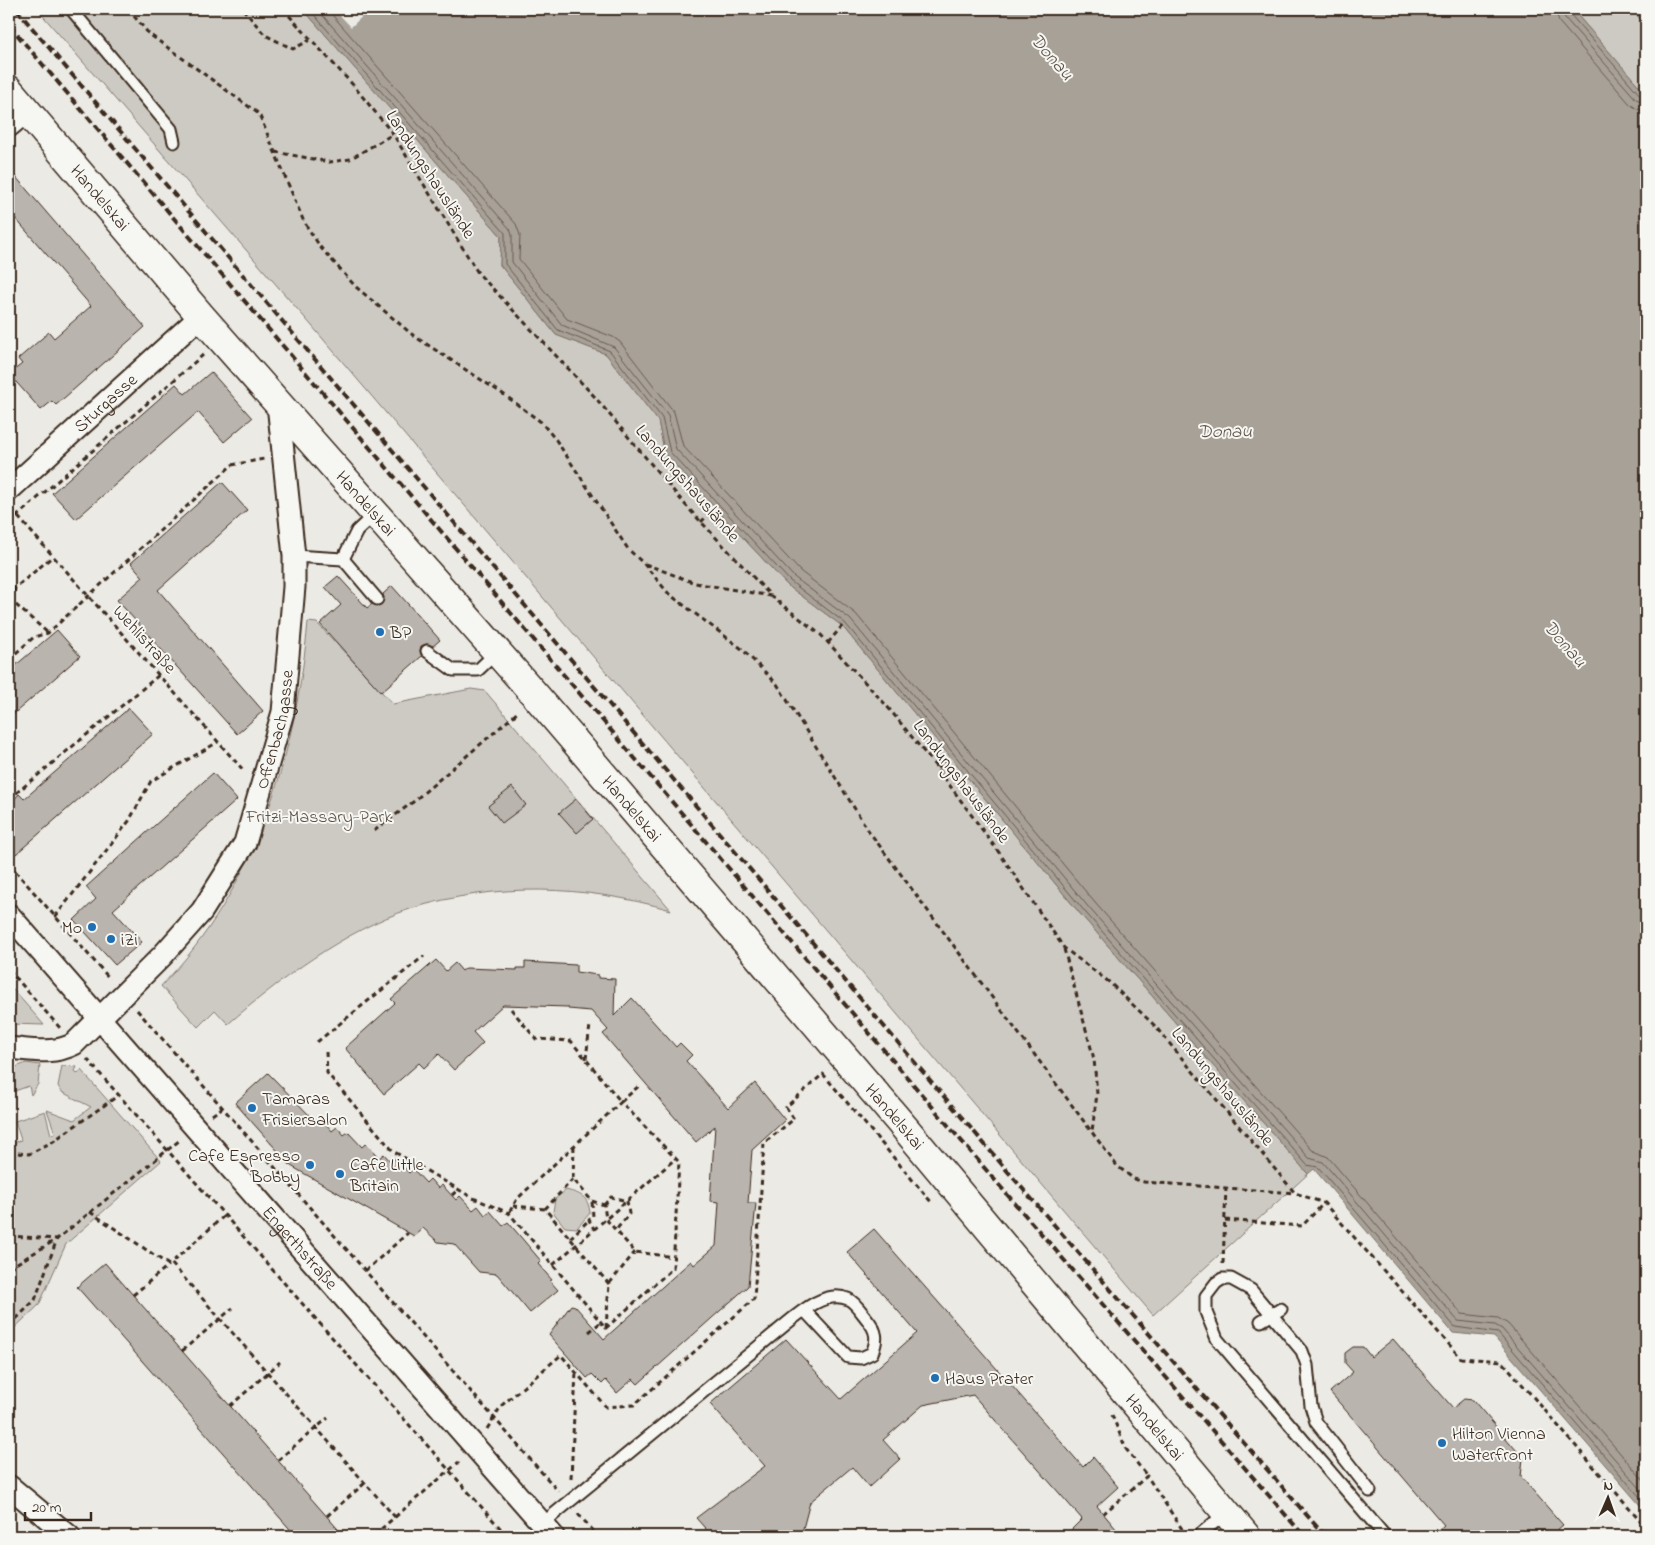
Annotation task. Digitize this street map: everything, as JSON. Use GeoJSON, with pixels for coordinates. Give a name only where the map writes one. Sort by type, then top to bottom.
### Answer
{"type":"FeatureCollection","features":[{"type":"Feature","properties":{"kind":"main road","name":"Handelskai"},"geometry":{"type":"LineString","coordinates":[[9,90],[18,119],[201,316],[498,651],[904,1126],[1246,1536]]}},
{"type":"Feature","properties":{"kind":"street","name":"Sturgasse"},"geometry":{"type":"LineString","coordinates":[[9,490],[201,316]]}},
{"type":"Feature","properties":{"kind":"street","name":"Offenbachgasse"},"geometry":{"type":"LineString","coordinates":[[74,1044],[99,1017],[124,995],[202,911],[245,843],[283,712],[294,587],[294,556],[278,404]]}},
{"type":"Feature","properties":{"kind":"street","name":"Engerthstraße"},"geometry":{"type":"LineString","coordinates":[[9,915],[196,1127],[475,1449],[548,1530]]}},
{"type":"Feature","properties":{"kind":"street"},"geometry":{"type":"LineString","coordinates":[[9,1048],[48,1051],[62,1050],[74,1044]]}},
{"type":"Feature","properties":{"kind":"street"},"geometry":{"type":"LineString","coordinates":[[9,1486],[69,1536]]}},
{"type":"Feature","properties":{"kind":"lane"},"geometry":{"type":"LineString","coordinates":[[70,9],[171,129],[174,142]]}},
{"type":"Feature","properties":{"kind":"lane"},"geometry":{"type":"LineString","coordinates":[[343,558],[357,531],[376,513]]}},
{"type":"Feature","properties":{"kind":"lane"},"geometry":{"type":"LineString","coordinates":[[294,556],[343,558],[377,599]]}},
{"type":"Feature","properties":{"kind":"lane"},"geometry":{"type":"LineString","coordinates":[[427,651],[453,670],[478,670],[498,651]]}},
{"type":"Feature","properties":{"kind":"lane"},"geometry":{"type":"LineString","coordinates":[[1370,1490],[1316,1422],[1311,1406],[1307,1365],[1302,1351],[1246,1287],[1231,1279],[1222,1279],[1210,1289],[1206,1296],[1206,1312],[1217,1339],[1385,1536]]}},
{"type":"Feature","properties":{"kind":"lane"},"geometry":{"type":"LineString","coordinates":[[548,1530],[568,1503],[805,1310],[829,1298],[839,1296],[850,1300],[875,1329],[877,1341],[872,1353],[861,1358],[848,1357],[805,1310]]}},
{"type":"Feature","properties":{"kind":"lane"},"geometry":{"type":"LineString","coordinates":[[1198,1536],[1226,1513]]}},
{"type":"Feature","properties":{"kind":"path"},"geometry":{"type":"LineString","coordinates":[[128,9],[149,34],[258,114],[301,215],[312,236],[332,262],[356,287],[414,336],[506,396],[541,422],[569,460],[628,549],[644,564],[669,594],[742,649],[777,684],[868,830],[1117,1166],[1134,1179],[1144,1182],[1295,1193],[1324,1203],[1461,1358],[1502,1361],[1646,1527]]}},
{"type":"Feature","properties":{"kind":"path"},"geometry":{"type":"LineString","coordinates":[[243,9],[265,35],[293,49],[310,40]]}},
{"type":"Feature","properties":{"kind":"path","name":"Landungshauslände"},"geometry":{"type":"LineString","coordinates":[[283,9],[353,85],[393,134],[478,273],[594,396],[701,522],[771,596],[828,643],[886,706],[937,768],[1000,854],[1064,948],[1109,982],[1154,1025],[1295,1193]]}},
{"type":"Feature","properties":{"kind":"path"},"geometry":{"type":"LineString","coordinates":[[275,152],[330,162],[350,159],[393,134]]}},
{"type":"Feature","properties":{"kind":"path"},"geometry":{"type":"LineString","coordinates":[[9,523],[205,353]]}},
{"type":"Feature","properties":{"kind":"path"},"geometry":{"type":"LineString","coordinates":[[264,449],[268,468]]}},
{"type":"Feature","properties":{"kind":"path"},"geometry":{"type":"LineString","coordinates":[[9,659],[34,638],[48,633],[232,465],[258,461]]}},
{"type":"Feature","properties":{"kind":"path","name":"Wehlistraße"},"geometry":{"type":"LineString","coordinates":[[9,506],[261,791]]}},
{"type":"Feature","properties":{"kind":"path"},"geometry":{"type":"LineString","coordinates":[[701,522],[715,508]]}},
{"type":"Feature","properties":{"kind":"path"},"geometry":{"type":"LineString","coordinates":[[48,633],[9,599],[14,588],[53,556]]}},
{"type":"Feature","properties":{"kind":"path"},"geometry":{"type":"LineString","coordinates":[[644,564],[695,583],[771,596]]}},
{"type":"Feature","properties":{"kind":"path"},"geometry":{"type":"LineString","coordinates":[[828,643],[842,626]]}},
{"type":"Feature","properties":{"kind":"path"},"geometry":{"type":"LineString","coordinates":[[9,799],[159,675]]}},
{"type":"Feature","properties":{"kind":"path"},"geometry":{"type":"LineString","coordinates":[[374,831],[413,802],[536,696]]}},
{"type":"Feature","properties":{"kind":"path"},"geometry":{"type":"LineString","coordinates":[[55,917],[129,820],[151,781],[218,742]]}},
{"type":"Feature","properties":{"kind":"path"},"geometry":{"type":"LineString","coordinates":[[937,768],[950,757]]}},
{"type":"Feature","properties":{"kind":"path"},"geometry":{"type":"LineString","coordinates":[[9,864],[598,1536]]}},
{"type":"Feature","properties":{"kind":"path"},"geometry":{"type":"LineString","coordinates":[[1064,948],[1094,1059],[1097,1094],[1092,1131]]}},
{"type":"Feature","properties":{"kind":"path"},"geometry":{"type":"LineString","coordinates":[[318,1042],[424,956]]}},
{"type":"Feature","properties":{"kind":"path"},"geometry":{"type":"LineString","coordinates":[[9,970],[507,1536]]}},
{"type":"Feature","properties":{"kind":"path"},"geometry":{"type":"LineString","coordinates":[[511,1009],[536,1039],[571,1041],[621,1102],[679,1162],[673,1268],[606,1328]]}},
{"type":"Feature","properties":{"kind":"path"},"geometry":{"type":"LineString","coordinates":[[586,1060],[590,1025]]}},
{"type":"Feature","properties":{"kind":"path"},"geometry":{"type":"LineString","coordinates":[[326,1052],[327,1073],[393,1151],[459,1189],[509,1213],[606,1328]]}},
{"type":"Feature","properties":{"kind":"path"},"geometry":{"type":"LineString","coordinates":[[509,1213],[517,1199],[640,1085]]}},
{"type":"Feature","properties":{"kind":"path"},"geometry":{"type":"LineString","coordinates":[[9,1152],[29,1154],[52,1142],[119,1095]]}},
{"type":"Feature","properties":{"kind":"path"},"geometry":{"type":"LineString","coordinates":[[9,1268],[57,1239],[222,1108]]}},
{"type":"Feature","properties":{"kind":"path"},"geometry":{"type":"LineString","coordinates":[[545,1209],[573,1179],[574,1146]]}},
{"type":"Feature","properties":{"kind":"path"},"geometry":{"type":"LineString","coordinates":[[553,1265],[675,1159]]}},
{"type":"Feature","properties":{"kind":"path"},"geometry":{"type":"LineString","coordinates":[[573,1179],[592,1201],[604,1205]]}},
{"type":"Feature","properties":{"kind":"path"},"geometry":{"type":"LineString","coordinates":[[1222,1279],[1226,1187]]}},
{"type":"Feature","properties":{"kind":"path"},"geometry":{"type":"LineString","coordinates":[[452,1195],[459,1189]]}},
{"type":"Feature","properties":{"kind":"path"},"geometry":{"type":"LineString","coordinates":[[627,1201],[611,1197],[604,1205],[606,1219],[635,1252],[674,1257]]}},
{"type":"Feature","properties":{"kind":"path"},"geometry":{"type":"LineString","coordinates":[[570,1238],[593,1217],[592,1201]]}},
{"type":"Feature","properties":{"kind":"path"},"geometry":{"type":"LineString","coordinates":[[616,1230],[629,1214],[627,1201]]}},
{"type":"Feature","properties":{"kind":"path"},"geometry":{"type":"LineString","coordinates":[[1225,1220],[1302,1226],[1324,1203]]}},
{"type":"Feature","properties":{"kind":"path"},"geometry":{"type":"LineString","coordinates":[[513,1206],[545,1209],[608,1284]]}},
{"type":"Feature","properties":{"kind":"path"},"geometry":{"type":"LineString","coordinates":[[90,1212],[170,1264],[395,1517]]}},
{"type":"Feature","properties":{"kind":"path"},"geometry":{"type":"LineString","coordinates":[[133,1295],[224,1216]]}},
{"type":"Feature","properties":{"kind":"path"},"geometry":{"type":"LineString","coordinates":[[589,1220],[594,1229]]}},
{"type":"Feature","properties":{"kind":"path"},"geometry":{"type":"LineString","coordinates":[[364,1270],[408,1233]]}},
{"type":"Feature","properties":{"kind":"path"},"geometry":{"type":"LineString","coordinates":[[9,1236],[57,1239]]}},
{"type":"Feature","properties":{"kind":"path"},"geometry":{"type":"LineString","coordinates":[[9,1326],[35,1300],[57,1239]]}},
{"type":"Feature","properties":{"kind":"path"},"geometry":{"type":"LineString","coordinates":[[606,1328],[608,1284],[635,1252]]}},
{"type":"Feature","properties":{"kind":"path"},"geometry":{"type":"LineString","coordinates":[[182,1350],[232,1308]]}},
{"type":"Feature","properties":{"kind":"path"},"geometry":{"type":"LineString","coordinates":[[589,1332],[601,1322]]}},
{"type":"Feature","properties":{"kind":"path"},"geometry":{"type":"LineString","coordinates":[[230,1406],[280,1362]]}},
{"type":"Feature","properties":{"kind":"path"},"geometry":{"type":"LineString","coordinates":[[570,1485],[576,1372]]}},
{"type":"Feature","properties":{"kind":"path"},"geometry":{"type":"LineString","coordinates":[[278,1460],[328,1418]]}},
{"type":"Feature","properties":{"kind":"path"},"geometry":{"type":"LineString","coordinates":[[373,1536],[475,1449]]}},
{"type":"Feature","properties":{"kind":"path"},"geometry":{"type":"LineString","coordinates":[[1103,1514],[1147,1476],[1187,1536]]}},
{"type":"Feature","properties":{"kind":"path"},"geometry":{"type":"LineString","coordinates":[[327,1516],[365,1483]]}},
{"type":"Feature","properties":{"kind":"path"},"geometry":{"type":"LineString","coordinates":[[378,1532],[381,1536]]}},
{"type":"Feature","properties":{"kind":"green space"},"geometry":{"type":"Polygon","coordinates":[[[37,9],[303,9],[501,236],[500,265],[556,335],[606,354],[658,421],[665,454],[787,585],[842,626],[1082,916],[1308,1174],[1153,1315],[312,326],[37,9]]]}},
{"type":"Feature","properties":{"kind":"green space"},"geometry":{"type":"Polygon","coordinates":[[[1572,9],[1632,9],[1646,26],[1646,94],[1572,9]]]}},
{"type":"Feature","properties":{"kind":"green space","name":"Fritzi-Massary-Park"},"geometry":{"type":"Polygon","coordinates":[[[308,622],[317,623],[393,704],[471,689],[485,691],[671,910],[606,896],[540,890],[475,894],[442,900],[386,918],[337,943],[269,990],[228,1024],[215,1010],[198,1027],[161,986],[194,948],[222,907],[246,863],[266,817],[281,770],[293,721],[302,672],[308,622]]]}},
{"type":"Feature","properties":{"kind":"green space"},"geometry":{"type":"Polygon","coordinates":[[[9,985],[44,1025],[9,1024],[9,985]]]}},
{"type":"Feature","properties":{"kind":"green space"},"geometry":{"type":"Polygon","coordinates":[[[26,1063],[40,1065],[38,1084],[31,1095],[29,1086],[9,1093],[9,1070],[26,1063]]]}},
{"type":"Feature","properties":{"kind":"green space"},"geometry":{"type":"Polygon","coordinates":[[[62,1066],[77,1067],[75,1071],[78,1074],[81,1070],[161,1161],[66,1244],[39,1305],[9,1333],[9,1145],[21,1140],[15,1121],[45,1111],[51,1135],[55,1133],[47,1110],[74,1120],[91,1107],[62,1092],[58,1086],[62,1066]]]}},
{"type":"Feature","properties":{"kind":"green space"},"geometry":{"type":"Polygon","coordinates":[[[566,1190],[583,1197],[588,1203],[590,1213],[577,1228],[565,1227],[553,1212],[555,1199],[566,1190]]]}},
{"type":"Feature","properties":{"kind":"water","name":"Donau"},"geometry":{"type":"Polygon","coordinates":[[[303,9],[1572,9],[1646,94],[1646,1512],[1494,1337],[1453,1333],[1314,1169],[1308,1174],[1082,916],[842,626],[787,585],[665,454],[658,421],[606,354],[556,335],[500,265],[501,236],[303,9]]]}},
{"type":"Feature","properties":{"kind":"water"},"geometry":{"type":"Polygon","coordinates":[[[1632,9],[1646,9],[1646,26],[1632,9]]]}},
{"type":"Feature","properties":{"kind":"pier"},"geometry":{"type":"Polygon","coordinates":[[[334,9],[370,9],[351,27],[334,9]]]}},
{"type":"Feature","properties":{"kind":"building"},"geometry":{"type":"Polygon","coordinates":[[[9,169],[145,327],[56,405],[52,401],[41,410],[9,374],[22,364],[18,359],[49,332],[54,338],[91,306],[9,211],[9,169]]]}},
{"type":"Feature","properties":{"kind":"building"},"geometry":{"type":"Polygon","coordinates":[[[211,372],[252,418],[224,442],[198,412],[76,519],[52,493],[176,384],[185,394],[211,372]]]}},
{"type":"Feature","properties":{"kind":"building"},"geometry":{"type":"Polygon","coordinates":[[[222,482],[247,510],[158,590],[263,711],[237,734],[117,600],[143,577],[131,563],[222,482]]]}},
{"type":"Feature","properties":{"kind":"building","name":"BP"},"geometry":{"type":"Polygon","coordinates":[[[338,576],[367,608],[372,604],[378,606],[382,604],[383,594],[392,586],[440,640],[433,646],[427,644],[421,646],[422,656],[381,692],[320,624],[341,605],[325,587],[338,576]]]}},
{"type":"Feature","properties":{"kind":"building"},"geometry":{"type":"Polygon","coordinates":[[[57,630],[80,656],[9,718],[9,671],[57,630]]]}},
{"type":"Feature","properties":{"kind":"building"},"geometry":{"type":"Polygon","coordinates":[[[129,708],[153,734],[16,854],[9,845],[9,805],[19,794],[24,799],[129,708]]]}},
{"type":"Feature","properties":{"kind":"building"},"geometry":{"type":"Polygon","coordinates":[[[213,773],[237,800],[113,910],[142,942],[115,965],[74,920],[96,899],[86,887],[213,773]]]}},
{"type":"Feature","properties":{"kind":"building"},"geometry":{"type":"Polygon","coordinates":[[[512,787],[526,805],[502,823],[488,806],[512,787]]]}},
{"type":"Feature","properties":{"kind":"building"},"geometry":{"type":"Polygon","coordinates":[[[576,799],[593,819],[577,833],[559,813],[576,799]]]}},
{"type":"Feature","properties":{"kind":"building"},"geometry":{"type":"Polygon","coordinates":[[[436,960],[446,971],[455,963],[462,971],[466,968],[517,970],[517,968],[525,968],[525,962],[576,965],[576,972],[598,975],[598,978],[615,979],[614,1016],[632,998],[676,1047],[680,1043],[692,1055],[686,1061],[728,1108],[755,1083],[785,1120],[752,1150],[748,1203],[756,1203],[748,1286],[638,1384],[633,1379],[617,1393],[606,1380],[602,1384],[592,1374],[587,1378],[549,1335],[571,1305],[575,1306],[604,1339],[691,1261],[694,1265],[716,1246],[719,1202],[710,1201],[715,1126],[696,1142],[603,1034],[608,1030],[591,1011],[568,1009],[568,1007],[503,1005],[473,1032],[483,1043],[454,1070],[439,1054],[424,1068],[419,1063],[384,1094],[345,1048],[395,1003],[391,999],[436,960]]]}},
{"type":"Feature","properties":{"kind":"building"},"geometry":{"type":"Polygon","coordinates":[[[268,1073],[315,1121],[319,1116],[332,1131],[337,1127],[344,1135],[348,1132],[362,1147],[366,1143],[379,1158],[384,1154],[391,1162],[396,1158],[409,1173],[413,1169],[426,1183],[430,1179],[438,1188],[442,1185],[456,1200],[460,1196],[473,1210],[478,1206],[485,1215],[490,1211],[503,1226],[508,1222],[541,1261],[538,1264],[558,1290],[530,1313],[497,1274],[479,1272],[454,1244],[438,1242],[423,1228],[414,1236],[291,1166],[235,1103],[268,1073]]]}},
{"type":"Feature","properties":{"kind":"building","name":"Haus Prater"},"geometry":{"type":"Polygon","coordinates":[[[874,1229],[1083,1467],[1093,1457],[1118,1487],[1097,1506],[1122,1536],[1065,1536],[1082,1519],[973,1395],[923,1405],[883,1440],[900,1459],[869,1487],[852,1467],[810,1502],[801,1536],[712,1536],[696,1518],[765,1466],[710,1404],[786,1339],[841,1399],[917,1333],[847,1252],[874,1229]]]}},
{"type":"Feature","properties":{"kind":"building"},"geometry":{"type":"Polygon","coordinates":[[[105,1263],[344,1536],[296,1536],[77,1287],[105,1263]]]}},
{"type":"Feature","properties":{"kind":"building","name":"Hilton Vienna Waterfront"},"geometry":{"type":"Polygon","coordinates":[[[1393,1339],[1453,1408],[1464,1399],[1473,1400],[1523,1458],[1521,1477],[1563,1525],[1550,1536],[1431,1536],[1444,1525],[1330,1392],[1353,1372],[1345,1363],[1345,1353],[1353,1347],[1363,1347],[1371,1357],[1393,1339]]]}},
{"type":"Feature","properties":{"kind":"railway"},"geometry":{"type":"LineString","coordinates":[[16,9],[1016,1181],[1325,1536]]}},
{"type":"Feature","properties":{"kind":"railway"},"geometry":{"type":"LineString","coordinates":[[9,25],[1005,1192],[1304,1536]]}},
{"type":"Feature","properties":{"kind":"place","name":"BP"},"geometry":{"type":"Point","coordinates":[380,632]}},
{"type":"Feature","properties":{"kind":"place","name":"Mo"},"geometry":{"type":"Point","coordinates":[92,927]}},
{"type":"Feature","properties":{"kind":"place","name":"iZi"},"geometry":{"type":"Point","coordinates":[111,939]}},
{"type":"Feature","properties":{"kind":"place","name":"Tamaras Frisiersalon"},"geometry":{"type":"Point","coordinates":[252,1108]}},
{"type":"Feature","properties":{"kind":"place","name":"Cafe Espresso Bobby"},"geometry":{"type":"Point","coordinates":[310,1165]}},
{"type":"Feature","properties":{"kind":"place","name":"Cafe Little Britain"},"geometry":{"type":"Point","coordinates":[340,1174]}},
{"type":"Feature","properties":{"kind":"place","name":"Haus Prater"},"geometry":{"type":"Point","coordinates":[935,1378]}},
{"type":"Feature","properties":{"kind":"place","name":"Hilton Vienna Waterfront"},"geometry":{"type":"Point","coordinates":[1442,1443]}}]}
